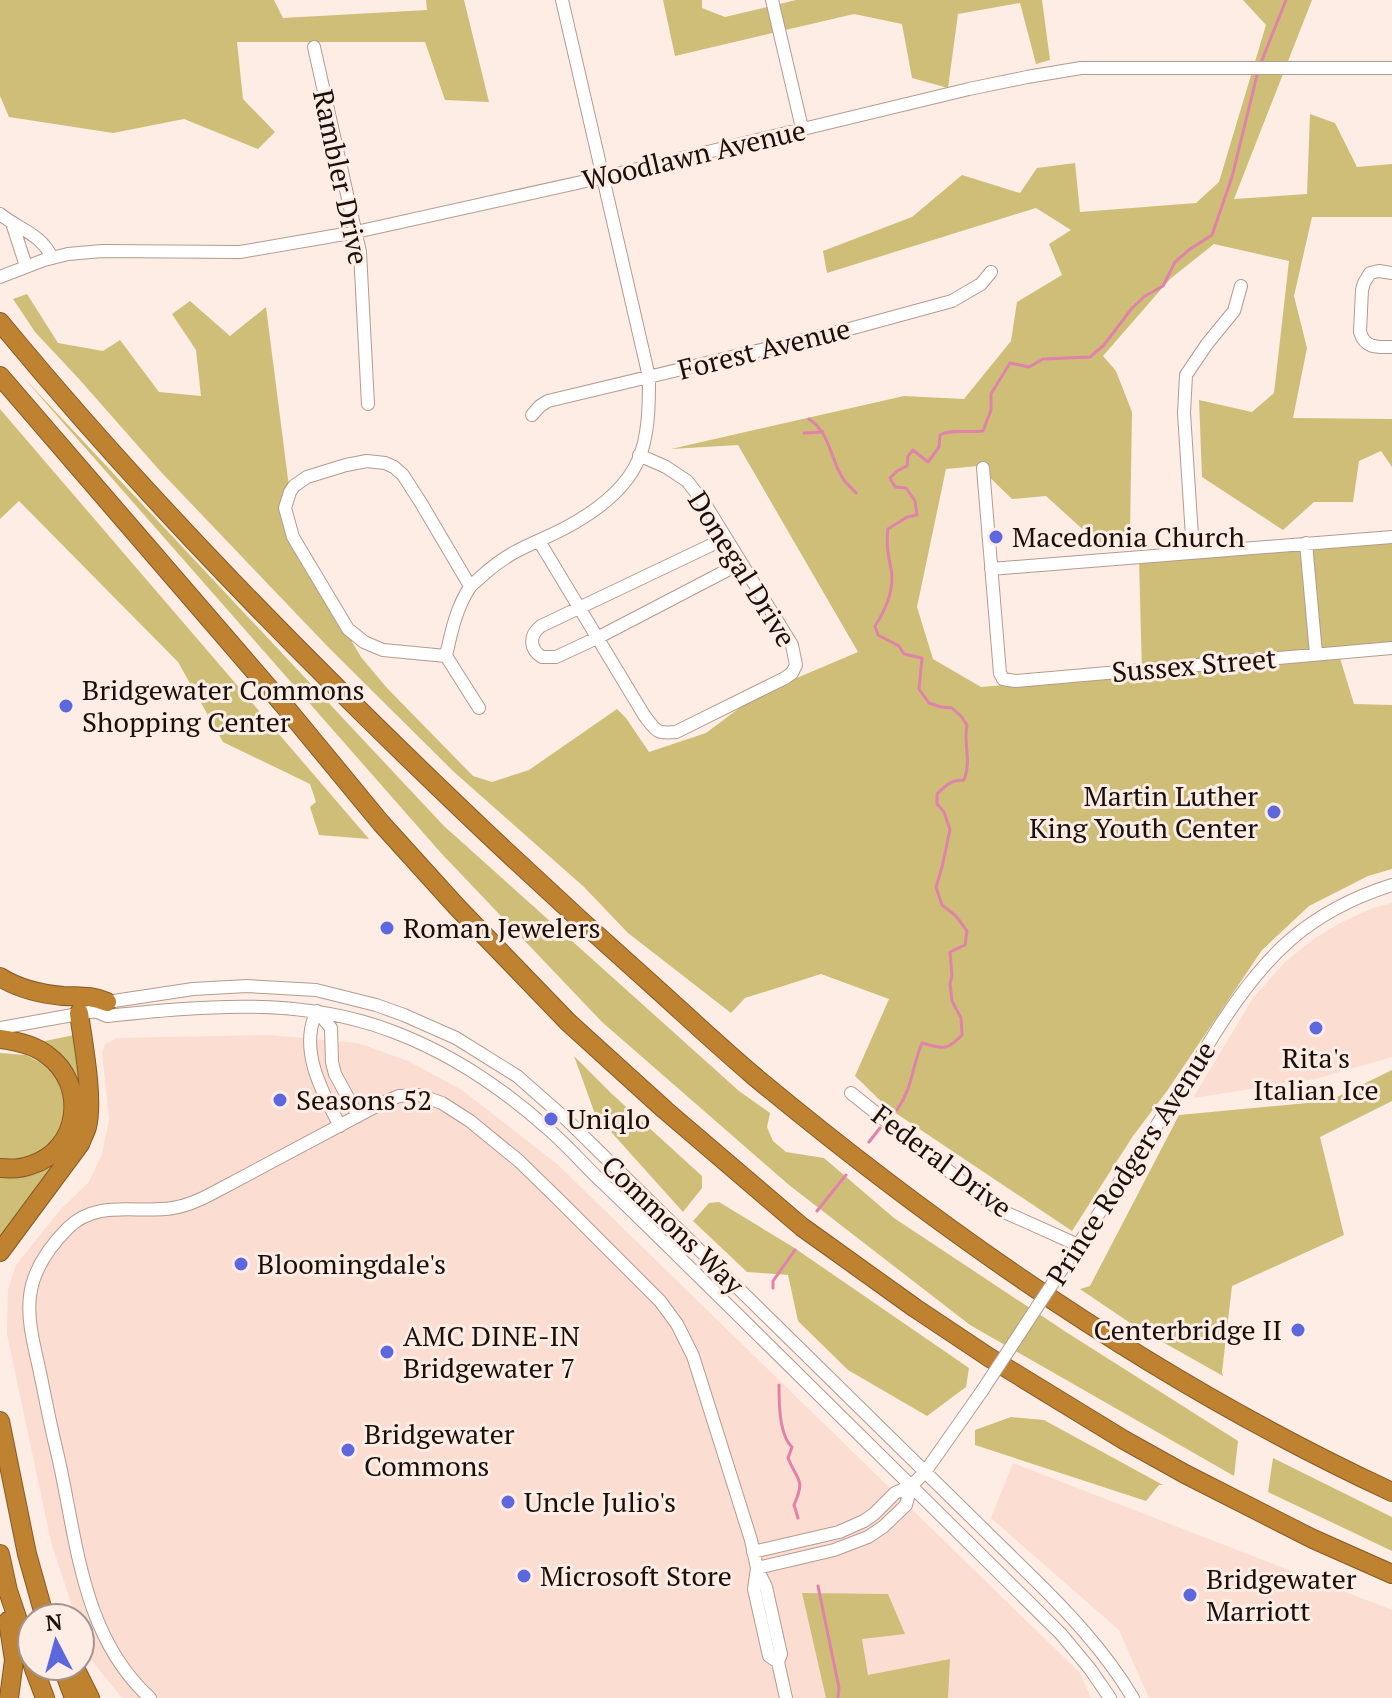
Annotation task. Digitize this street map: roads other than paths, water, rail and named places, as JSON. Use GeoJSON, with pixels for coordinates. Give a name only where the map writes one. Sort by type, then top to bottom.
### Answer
{"type":"FeatureCollection","features":[{"type":"Feature","properties":{"kind":"highway"},"geometry":{"type":"LineString","coordinates":[[0,322],[161,505],[349,700],[539,884],[750,1072],[969,1243],[1108,1335],[1205,1395],[1392,1492]]}},
{"type":"Feature","properties":{"kind":"highway"},"geometry":{"type":"LineString","coordinates":[[0,376],[287,709],[381,823],[457,907],[568,1022],[665,1110],[802,1227],[990,1358],[1185,1474],[1313,1539],[1392,1574]]}},
{"type":"Feature","properties":{"kind":"highway"},"geometry":{"type":"LineString","coordinates":[[0,977],[41,993],[93,996],[94,1009],[87,1127],[80,1144],[0,1252]]}},
{"type":"Feature","properties":{"kind":"highway"},"geometry":{"type":"LineString","coordinates":[[0,1039],[24,1044],[46,1054],[62,1069],[71,1085],[74,1100],[67,1135],[49,1156],[30,1166],[0,1168]]}},
{"type":"Feature","properties":{"kind":"highway"},"geometry":{"type":"LineString","coordinates":[[0,1421],[42,1602]]}},
{"type":"Feature","properties":{"kind":"highway"},"geometry":{"type":"LineString","coordinates":[[0,1554],[16,1614]]}},
{"type":"Feature","properties":{"kind":"highway"},"geometry":{"type":"LineString","coordinates":[[8,1591],[7,1617],[14,1660],[9,1698]]}},
{"type":"Feature","properties":{"kind":"street"},"geometry":{"type":"LineString","coordinates":[[479,708],[446,656],[453,623],[470,586],[500,560],[569,527],[601,505],[633,470],[649,408],[649,377],[562,0]]}},
{"type":"Feature","properties":{"kind":"street"},"geometry":{"type":"LineString","coordinates":[[772,0],[802,128]]}},
{"type":"Feature","properties":{"kind":"street","name":"Rambler Drive"},"geometry":{"type":"LineString","coordinates":[[314,47],[360,252],[368,404]]}},
{"type":"Feature","properties":{"kind":"street","name":"Woodlawn Avenue"},"geometry":{"type":"LineString","coordinates":[[1,276],[52,258],[102,251],[240,252],[356,232],[604,177],[998,83],[1081,68],[1392,68]]}},
{"type":"Feature","properties":{"kind":"street"},"geometry":{"type":"LineString","coordinates":[[0,214],[42,241],[52,258]]}},
{"type":"Feature","properties":{"kind":"street"},"geometry":{"type":"LineString","coordinates":[[12,223],[26,266]]}},
{"type":"Feature","properties":{"kind":"street","name":"Forest Avenue"},"geometry":{"type":"LineString","coordinates":[[532,415],[548,401],[853,328],[952,301],[981,284],[991,272]]}},
{"type":"Feature","properties":{"kind":"street"},"geometry":{"type":"LineString","coordinates":[[1392,273],[1370,273],[1364,283],[1360,332],[1362,340],[1368,345],[1392,347]]}},
{"type":"Feature","properties":{"kind":"street"},"geometry":{"type":"LineString","coordinates":[[1193,552],[1184,413],[1186,375],[1234,311],[1241,286]]}},
{"type":"Feature","properties":{"kind":"street","name":"Donegal Drive"},"geometry":{"type":"LineString","coordinates":[[539,541],[644,715],[661,734],[676,732],[792,673],[796,665],[792,645],[705,504],[687,481],[639,455]]}},
{"type":"Feature","properties":{"kind":"street"},"geometry":{"type":"LineString","coordinates":[[446,656],[383,650],[364,642],[348,629],[293,537],[285,508],[290,492],[307,477],[346,465],[367,461],[394,467],[403,475],[421,503],[470,586]]}},
{"type":"Feature","properties":{"kind":"street"},"geometry":{"type":"LineString","coordinates":[[983,468],[991,569],[1392,537]]}},
{"type":"Feature","properties":{"kind":"street"},"geometry":{"type":"LineString","coordinates":[[726,538],[537,629],[531,642],[535,652],[551,658],[597,638],[741,563]]}},
{"type":"Feature","properties":{"kind":"street"},"geometry":{"type":"LineString","coordinates":[[1306,543],[1316,654]]}},
{"type":"Feature","properties":{"kind":"street","name":"Sussex Street"},"geometry":{"type":"LineString","coordinates":[[991,569],[1003,679],[1015,681],[1392,648]]}},
{"type":"Feature","properties":{"kind":"street","name":"Prince Rodgers Avenue"},"geometry":{"type":"LineString","coordinates":[[753,1552],[848,1529],[874,1514],[895,1493],[911,1486],[925,1472],[982,1391],[1220,1026],[1264,966],[1284,944],[1316,920],[1337,907],[1392,885]]}},
{"type":"Feature","properties":{"kind":"street","name":"Commons Way"},"geometry":{"type":"LineString","coordinates":[[0,1028],[171,992],[220,987],[268,987],[316,990],[376,1005],[437,1028],[475,1048],[517,1076],[567,1120],[1038,1582],[1117,1672],[1133,1698]]}},
{"type":"Feature","properties":{"kind":"street","name":"Commons Way"},"geometry":{"type":"LineString","coordinates":[[94,1009],[107,1016],[227,1006],[317,1011],[394,1031],[469,1068],[550,1130],[1061,1634],[1110,1698]]}},
{"type":"Feature","properties":{"kind":"street"},"geometry":{"type":"LineString","coordinates":[[340,1126],[315,1074],[310,1026],[317,1011],[331,1028],[335,1074],[358,1116]]}},
{"type":"Feature","properties":{"kind":"street","name":"Federal Drive"},"geometry":{"type":"LineString","coordinates":[[851,1093],[1000,1210],[1078,1245]]}},
{"type":"Feature","properties":{"kind":"street"},"geometry":{"type":"LineString","coordinates":[[150,1698],[116,1659],[81,1571],[33,1342],[30,1304],[36,1274],[67,1229],[86,1215],[113,1209],[156,1210],[186,1205],[399,1096],[419,1095],[442,1103],[481,1129],[519,1161],[600,1239],[660,1301],[677,1324],[693,1356],[757,1568],[766,1587],[781,1654],[778,1662],[786,1698]]}},
{"type":"Feature","properties":{"kind":"street","name":"Prince Rodgers Avenue"},"geometry":{"type":"LineString","coordinates":[[757,1568],[834,1550],[868,1537],[906,1505],[911,1486]]}},
{"type":"Feature","properties":{"kind":"waterway"},"geometry":{"type":"LineString","coordinates":[[1262,60],[1286,0]]}},
{"type":"Feature","properties":{"kind":"waterway"},"geometry":{"type":"LineString","coordinates":[[897,1110],[906,1093],[922,1043],[944,1047],[962,1035],[961,1018],[952,1001],[950,952],[965,945],[967,931],[956,916],[942,905],[936,887],[950,830],[944,812],[937,804],[937,794],[949,784],[964,780],[967,725],[952,708],[929,703],[919,689],[922,658],[904,654],[899,646],[878,635],[875,626],[886,606],[892,584],[888,529],[907,517],[917,515],[915,501],[906,488],[895,487],[890,478],[907,466],[908,456],[913,450],[928,462],[939,447],[940,435],[983,431],[991,410],[991,394],[1010,363],[1029,367],[1043,359],[1090,357],[1104,345],[1132,308],[1163,286],[1175,262],[1212,235],[1232,177],[1257,75]]}},
{"type":"Feature","properties":{"kind":"waterway"},"geometry":{"type":"LineString","coordinates":[[809,419],[826,438],[842,477],[856,493]]}},
{"type":"Feature","properties":{"kind":"waterway"},"geometry":{"type":"LineString","coordinates":[[804,433],[823,432]]}},
{"type":"Feature","properties":{"kind":"waterway"},"geometry":{"type":"LineString","coordinates":[[869,1142],[880,1128]]}},
{"type":"Feature","properties":{"kind":"waterway"},"geometry":{"type":"LineString","coordinates":[[817,1211],[846,1175]]}},
{"type":"Feature","properties":{"kind":"waterway"},"geometry":{"type":"LineString","coordinates":[[773,1288],[773,1281],[795,1250]]}},
{"type":"Feature","properties":{"kind":"waterway"},"geometry":{"type":"LineString","coordinates":[[779,1385],[782,1427],[792,1447],[788,1458],[800,1484],[794,1505],[798,1518]]}},
{"type":"Feature","properties":{"kind":"waterway"},"geometry":{"type":"LineString","coordinates":[[818,1586],[839,1688],[838,1698]]}},
{"type":"Feature","properties":{"kind":"place","name":"Macedonia Church"},"geometry":{"type":"Point","coordinates":[996,537]}},
{"type":"Feature","properties":{"kind":"place","name":"Bridgewater Commons Shopping Center"},"geometry":{"type":"Point","coordinates":[66,706]}},
{"type":"Feature","properties":{"kind":"place","name":"Martin Luther King Youth Center"},"geometry":{"type":"Point","coordinates":[1274,812]}},
{"type":"Feature","properties":{"kind":"place","name":"Roman Jewelers"},"geometry":{"type":"Point","coordinates":[387,928]}},
{"type":"Feature","properties":{"kind":"place","name":"Rita's Italian Ice"},"geometry":{"type":"Point","coordinates":[1316,1028]}},
{"type":"Feature","properties":{"kind":"place","name":"Seasons 52"},"geometry":{"type":"Point","coordinates":[280,1100]}},
{"type":"Feature","properties":{"kind":"place","name":"Uniqlo"},"geometry":{"type":"Point","coordinates":[551,1119]}},
{"type":"Feature","properties":{"kind":"place","name":"Bloomingdale's"},"geometry":{"type":"Point","coordinates":[241,1264]}},
{"type":"Feature","properties":{"kind":"place","name":"Centerbridge II"},"geometry":{"type":"Point","coordinates":[1298,1330]}},
{"type":"Feature","properties":{"kind":"place","name":"AMC DINE-IN Bridgewater 7"},"geometry":{"type":"Point","coordinates":[387,1352]}},
{"type":"Feature","properties":{"kind":"place","name":"Bridgewater Commons"},"geometry":{"type":"Point","coordinates":[348,1450]}},
{"type":"Feature","properties":{"kind":"place","name":"Uncle Julio's"},"geometry":{"type":"Point","coordinates":[508,1502]}},
{"type":"Feature","properties":{"kind":"place","name":"Microsoft Store"},"geometry":{"type":"Point","coordinates":[524,1576]}},
{"type":"Feature","properties":{"kind":"place","name":"Bridgewater Marriott"},"geometry":{"type":"Point","coordinates":[1190,1595]}}]}
